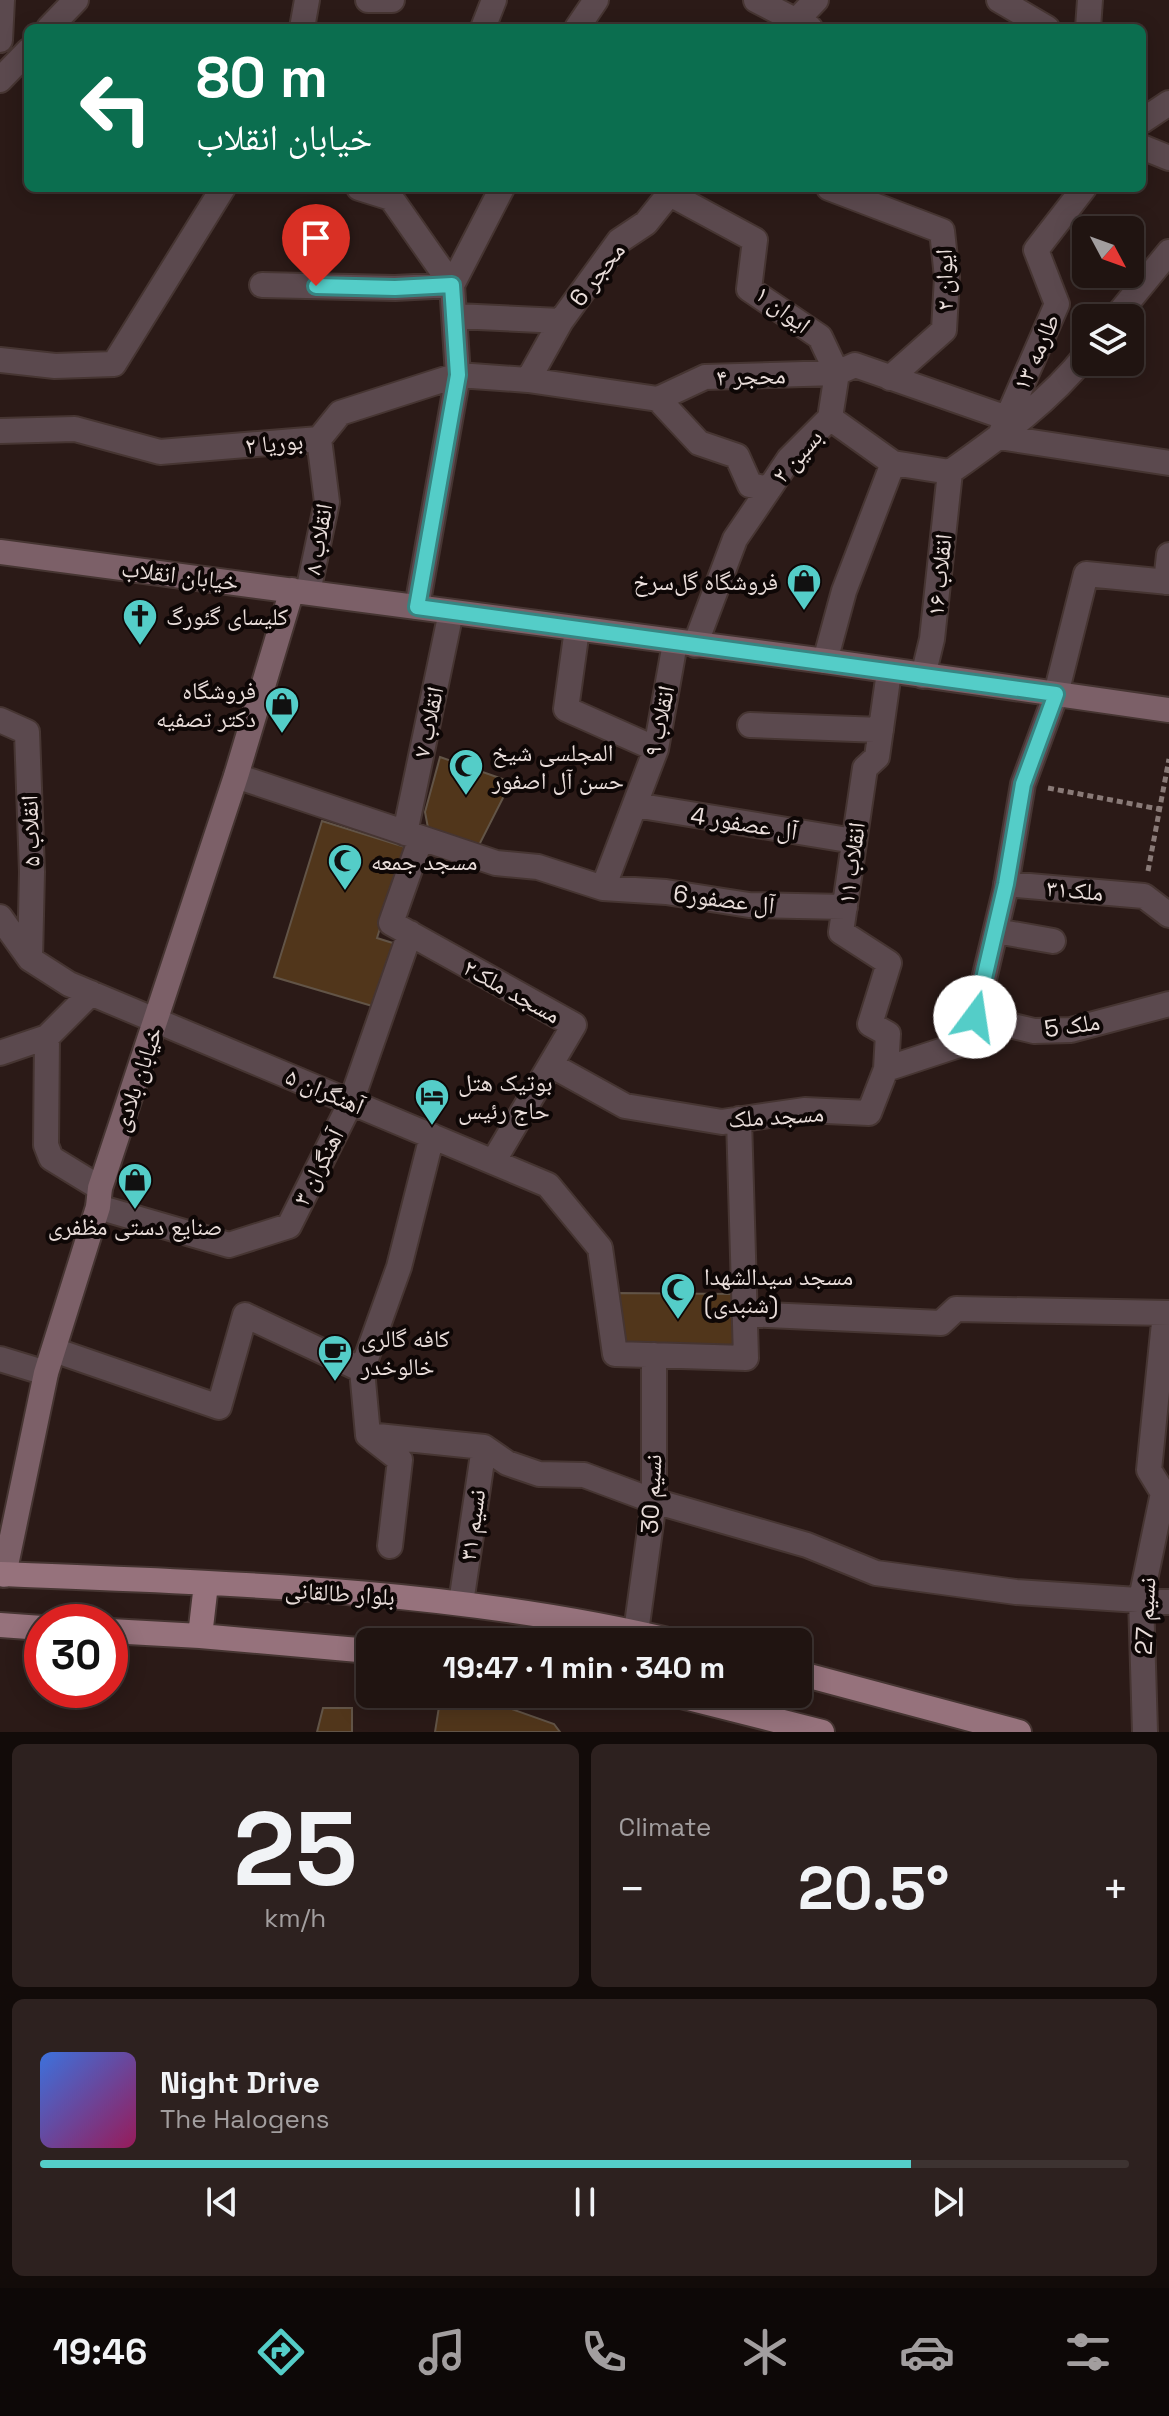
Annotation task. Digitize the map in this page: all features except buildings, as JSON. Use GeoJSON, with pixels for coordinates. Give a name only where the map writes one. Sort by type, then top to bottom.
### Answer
{"type":"FeatureCollection","features":[{"type":"Feature","properties":{"kind":"main road","name":"بلوار طالقانی"},"geometry":{"type":"LineString","coordinates":[[2,1574],[420,1598],[612,1628]]}},
{"type":"Feature","properties":{"kind":"main road"},"geometry":{"type":"LineString","coordinates":[[200,1636],[206,1584]]}},
{"type":"Feature","properties":{"kind":"main road"},"geometry":{"type":"LineString","coordinates":[[0,1625],[24,1627]]}},
{"type":"Feature","properties":{"kind":"main road"},"geometry":{"type":"LineString","coordinates":[[128,1632],[356,1650]]}},
{"type":"Feature","properties":{"kind":"main road"},"geometry":{"type":"LineString","coordinates":[[812,1677],[1019,1732]]}},
{"type":"Feature","properties":{"kind":"main road"},"geometry":{"type":"LineString","coordinates":[[728,1708],[822,1732]]}},
{"type":"Feature","properties":{"kind":"street"},"geometry":{"type":"LineString","coordinates":[[0,40],[2,0]]}},
{"type":"Feature","properties":{"kind":"street"},"geometry":{"type":"LineString","coordinates":[[53,24],[76,0]]}},
{"type":"Feature","properties":{"kind":"street"},"geometry":{"type":"LineString","coordinates":[[303,24],[307,0]]}},
{"type":"Feature","properties":{"kind":"street"},"geometry":{"type":"LineString","coordinates":[[368,0],[392,0]]}},
{"type":"Feature","properties":{"kind":"street"},"geometry":{"type":"LineString","coordinates":[[485,24],[494,0]]}},
{"type":"Feature","properties":{"kind":"street"},"geometry":{"type":"LineString","coordinates":[[580,24],[596,0]]}},
{"type":"Feature","properties":{"kind":"street"},"geometry":{"type":"LineString","coordinates":[[756,0],[796,19],[816,0]]}},
{"type":"Feature","properties":{"kind":"street"},"geometry":{"type":"LineString","coordinates":[[999,0],[1040,24]]}},
{"type":"Feature","properties":{"kind":"street"},"geometry":{"type":"LineString","coordinates":[[1088,24],[1090,0]]}},
{"type":"Feature","properties":{"kind":"street"},"geometry":{"type":"LineString","coordinates":[[0,80],[24,55]]}},
{"type":"Feature","properties":{"kind":"street"},"geometry":{"type":"LineString","coordinates":[[1146,118],[1169,103]]}},
{"type":"Feature","properties":{"kind":"street"},"geometry":{"type":"LineString","coordinates":[[1146,149],[1169,158]]}},
{"type":"Feature","properties":{"kind":"street"},"geometry":{"type":"LineString","coordinates":[[0,360],[55,366],[114,364],[221,192]]}},
{"type":"Feature","properties":{"kind":"street"},"geometry":{"type":"LineString","coordinates":[[372,192],[391,198],[452,285],[456,316],[458,375],[417,607]]}},
{"type":"Feature","properties":{"kind":"street"},"geometry":{"type":"LineString","coordinates":[[452,285],[500,192]]}},
{"type":"Feature","properties":{"kind":"street","name":"محجر 6"},"geometry":{"type":"LineString","coordinates":[[456,316],[561,321],[619,241],[646,223],[671,192]]}},
{"type":"Feature","properties":{"kind":"street","name":"ایوان ۱"},"geometry":{"type":"LineString","coordinates":[[674,192],[755,240],[749,289],[820,337],[837,373]]}},
{"type":"Feature","properties":{"kind":"street","name":"ایوان ۲"},"geometry":{"type":"LineString","coordinates":[[840,192],[942,231],[947,277],[944,330],[890,378]]}},
{"type":"Feature","properties":{"kind":"street","name":"طارمه ۱۳"},"geometry":{"type":"LineString","coordinates":[[1003,428],[1057,304],[1036,250],[1081,192]]}},
{"type":"Feature","properties":{"kind":"street"},"geometry":{"type":"LineString","coordinates":[[1127,304],[1168,254]]}},
{"type":"Feature","properties":{"kind":"street"},"geometry":{"type":"LineString","coordinates":[[262,285],[395,288],[452,285]]}},
{"type":"Feature","properties":{"kind":"street"},"geometry":{"type":"LineString","coordinates":[[528,380],[561,321]]}},
{"type":"Feature","properties":{"kind":"street","name":"محجر ۴"},"geometry":{"type":"LineString","coordinates":[[658,399],[705,377],[837,373],[855,365],[1003,428],[1169,463]]}},
{"type":"Feature","properties":{"kind":"street"},"geometry":{"type":"LineString","coordinates":[[837,373],[830,418],[893,463],[950,472],[1072,372]]}},
{"type":"Feature","properties":{"kind":"street"},"geometry":{"type":"LineString","coordinates":[[458,375],[528,380],[658,399]]}},
{"type":"Feature","properties":{"kind":"street","name":"بوریا ۲"},"geometry":{"type":"LineString","coordinates":[[0,431],[75,429],[160,452],[319,439],[340,413],[458,375]]}},
{"type":"Feature","properties":{"kind":"street","name":"بسین ۲"},"geometry":{"type":"LineString","coordinates":[[658,399],[699,443],[737,456],[750,485],[769,489],[789,459],[830,418]]}},
{"type":"Feature","properties":{"kind":"street","name":"انقلاب ۸"},"geometry":{"type":"LineString","coordinates":[[300,591],[327,502],[319,439]]}},
{"type":"Feature","properties":{"kind":"street"},"geometry":{"type":"LineString","coordinates":[[825,661],[844,591],[893,463]]}},
{"type":"Feature","properties":{"kind":"street","name":"انقلاب ۱۶"},"geometry":{"type":"LineString","coordinates":[[923,676],[932,639],[950,472]]}},
{"type":"Feature","properties":{"kind":"street","name":"انقلاب ۹"},"geometry":{"type":"LineString","coordinates":[[603,888],[656,749],[685,644],[735,539],[769,489]]}},
{"type":"Feature","properties":{"kind":"street","name":"خیابان انقلاب"},"geometry":{"type":"LineString","coordinates":[[0,552],[825,661],[1169,710]]}},
{"type":"Feature","properties":{"kind":"street"},"geometry":{"type":"LineString","coordinates":[[886,1069],[959,1045],[975,1017],[1006,884],[1023,784],[1056,694],[1086,574],[1168,582],[1169,555]]}},
{"type":"Feature","properties":{"kind":"street","name":"خیابان بلادی"},"geometry":{"type":"LineString","coordinates":[[2,1574],[46,1373],[99,1197],[236,776],[300,591]]}},
{"type":"Feature","properties":{"kind":"street","name":"انقلاب ۷"},"geometry":{"type":"LineString","coordinates":[[413,836],[451,612]]}},
{"type":"Feature","properties":{"kind":"street"},"geometry":{"type":"LineString","coordinates":[[577,629],[566,709],[656,749]]}},
{"type":"Feature","properties":{"kind":"street","name":"انقلاب ۱۱"},"geometry":{"type":"LineString","coordinates":[[886,1069],[888,1034],[870,1024],[889,963],[841,932],[865,768],[877,757],[889,672]]}},
{"type":"Feature","properties":{"kind":"street","name":"انقلاب ۵"},"geometry":{"type":"LineString","coordinates":[[0,720],[27,732],[32,872],[30,959]]}},
{"type":"Feature","properties":{"kind":"street"},"geometry":{"type":"LineString","coordinates":[[750,725],[881,730]]}},
{"type":"Feature","properties":{"kind":"street","name":"آل عصفور6"},"geometry":{"type":"LineString","coordinates":[[236,776],[496,863],[538,867],[603,888],[666,892],[749,905],[845,907]]}},
{"type":"Feature","properties":{"kind":"street","name":"آل عصفور 4"},"geometry":{"type":"LineString","coordinates":[[635,805],[854,841]]}},
{"type":"Feature","properties":{"kind":"street"},"geometry":{"type":"LineString","coordinates":[[410,933],[391,923],[413,836]]}},
{"type":"Feature","properties":{"kind":"street","name":"ملک۳۱"},"geometry":{"type":"LineString","coordinates":[[1006,884],[1144,896]]}},
{"type":"Feature","properties":{"kind":"street"},"geometry":{"type":"LineString","coordinates":[[1144,896],[1169,915]]}},
{"type":"Feature","properties":{"kind":"street"},"geometry":{"type":"LineString","coordinates":[[0,917],[30,959]]}},
{"type":"Feature","properties":{"kind":"street"},"geometry":{"type":"LineString","coordinates":[[996,931],[1053,941]]}},
{"type":"Feature","properties":{"kind":"street","name":"مسجد ملک۲"},"geometry":{"type":"LineString","coordinates":[[410,933],[574,1025],[493,1162]]}},
{"type":"Feature","properties":{"kind":"street","name":"آهنگران ۳"},"geometry":{"type":"LineString","coordinates":[[47,1037],[46,1145],[51,1158],[99,1197],[229,1245],[289,1226],[351,1102],[410,933]]}},
{"type":"Feature","properties":{"kind":"street","name":"آهنگران ۵"},"geometry":{"type":"LineString","coordinates":[[30,959],[69,984],[548,1185],[600,1248],[615,1354],[654,1355]]}},
{"type":"Feature","properties":{"kind":"street"},"geometry":{"type":"LineString","coordinates":[[0,1053],[47,1037],[91,993]]}},
{"type":"Feature","properties":{"kind":"street","name":"ملک 5"},"geometry":{"type":"LineString","coordinates":[[975,1017],[1034,1031],[1071,1030],[1169,1004]]}},
{"type":"Feature","properties":{"kind":"street","name":"مسجد ملک"},"geometry":{"type":"LineString","coordinates":[[551,1065],[625,1106],[722,1122],[805,1110],[869,1113],[886,1069]]}},
{"type":"Feature","properties":{"kind":"street"},"geometry":{"type":"LineString","coordinates":[[654,1355],[746,1358],[739,1119]]}},
{"type":"Feature","properties":{"kind":"street"},"geometry":{"type":"LineString","coordinates":[[390,1546],[400,1460],[368,1435],[362,1370],[399,1267],[432,1136]]}},
{"type":"Feature","properties":{"kind":"street"},"geometry":{"type":"LineString","coordinates":[[744,1314],[941,1323],[956,1309],[1167,1313]]}},
{"type":"Feature","properties":{"kind":"street","name":"نسیم 27"},"geometry":{"type":"LineString","coordinates":[[1145,1732],[1141,1599],[1163,1493],[1149,1470],[1167,1313]]}},
{"type":"Feature","properties":{"kind":"street"},"geometry":{"type":"LineString","coordinates":[[54,1350],[219,1407],[245,1315],[362,1370]]}},
{"type":"Feature","properties":{"kind":"street","name":"نسیم 30"},"geometry":{"type":"LineString","coordinates":[[637,1628],[654,1501],[654,1355]]}},
{"type":"Feature","properties":{"kind":"street"},"geometry":{"type":"LineString","coordinates":[[0,1359],[46,1373]]}},
{"type":"Feature","properties":{"kind":"street"},"geometry":{"type":"LineString","coordinates":[[368,1435],[484,1447],[507,1463],[539,1474],[584,1475],[654,1501],[807,1545],[876,1573],[1016,1592],[1169,1602]]}},
{"type":"Feature","properties":{"kind":"street","name":"نسیم ۳۱"},"geometry":{"type":"LineString","coordinates":[[461,1603],[484,1447]]}},
{"type":"Feature","properties":{"kind":"path"},"geometry":{"type":"LineString","coordinates":[[1144,896],[1169,759]]}},
{"type":"Feature","properties":{"kind":"path"},"geometry":{"type":"LineString","coordinates":[[1023,784],[1159,809]]}},
{"type":"Feature","properties":{"kind":"place","name":"فروشگاه گل‌سرخ"},"geometry":{"type":"Point","coordinates":[804,612]}},
{"type":"Feature","properties":{"kind":"place","name":"کلیسای گئورگ"},"geometry":{"type":"Point","coordinates":[140,647]}},
{"type":"Feature","properties":{"kind":"place","name":"فروشگاه دکتر تصفیه"},"geometry":{"type":"Point","coordinates":[282,735]}},
{"type":"Feature","properties":{"kind":"place","name":"المجلسی شیخ حسن آل اصفور"},"geometry":{"type":"Point","coordinates":[466,797]}},
{"type":"Feature","properties":{"kind":"place","name":"مسجد جمعه"},"geometry":{"type":"Point","coordinates":[345,892]}},
{"type":"Feature","properties":{"kind":"place","name":"بوتیک هتل حاج رئیس"},"geometry":{"type":"Point","coordinates":[432,1127]}},
{"type":"Feature","properties":{"kind":"place","name":"صنایع دستی مظفری"},"geometry":{"type":"Point","coordinates":[135,1211]}},
{"type":"Feature","properties":{"kind":"place","name":"مسجد سیدالشهدا (شنبدی)"},"geometry":{"type":"Point","coordinates":[678,1321]}},
{"type":"Feature","properties":{"kind":"place","name":"کافه گالری خالوخدر"},"geometry":{"type":"Point","coordinates":[335,1383]}},
{"type":"Feature","properties":{"kind":"route"},"geometry":{"type":"LineString","coordinates":[[316,286],[395,288],[452,285],[458,375],[417,607],[1056,694],[1023,784],[1006,884],[975,1017]]}}]}
